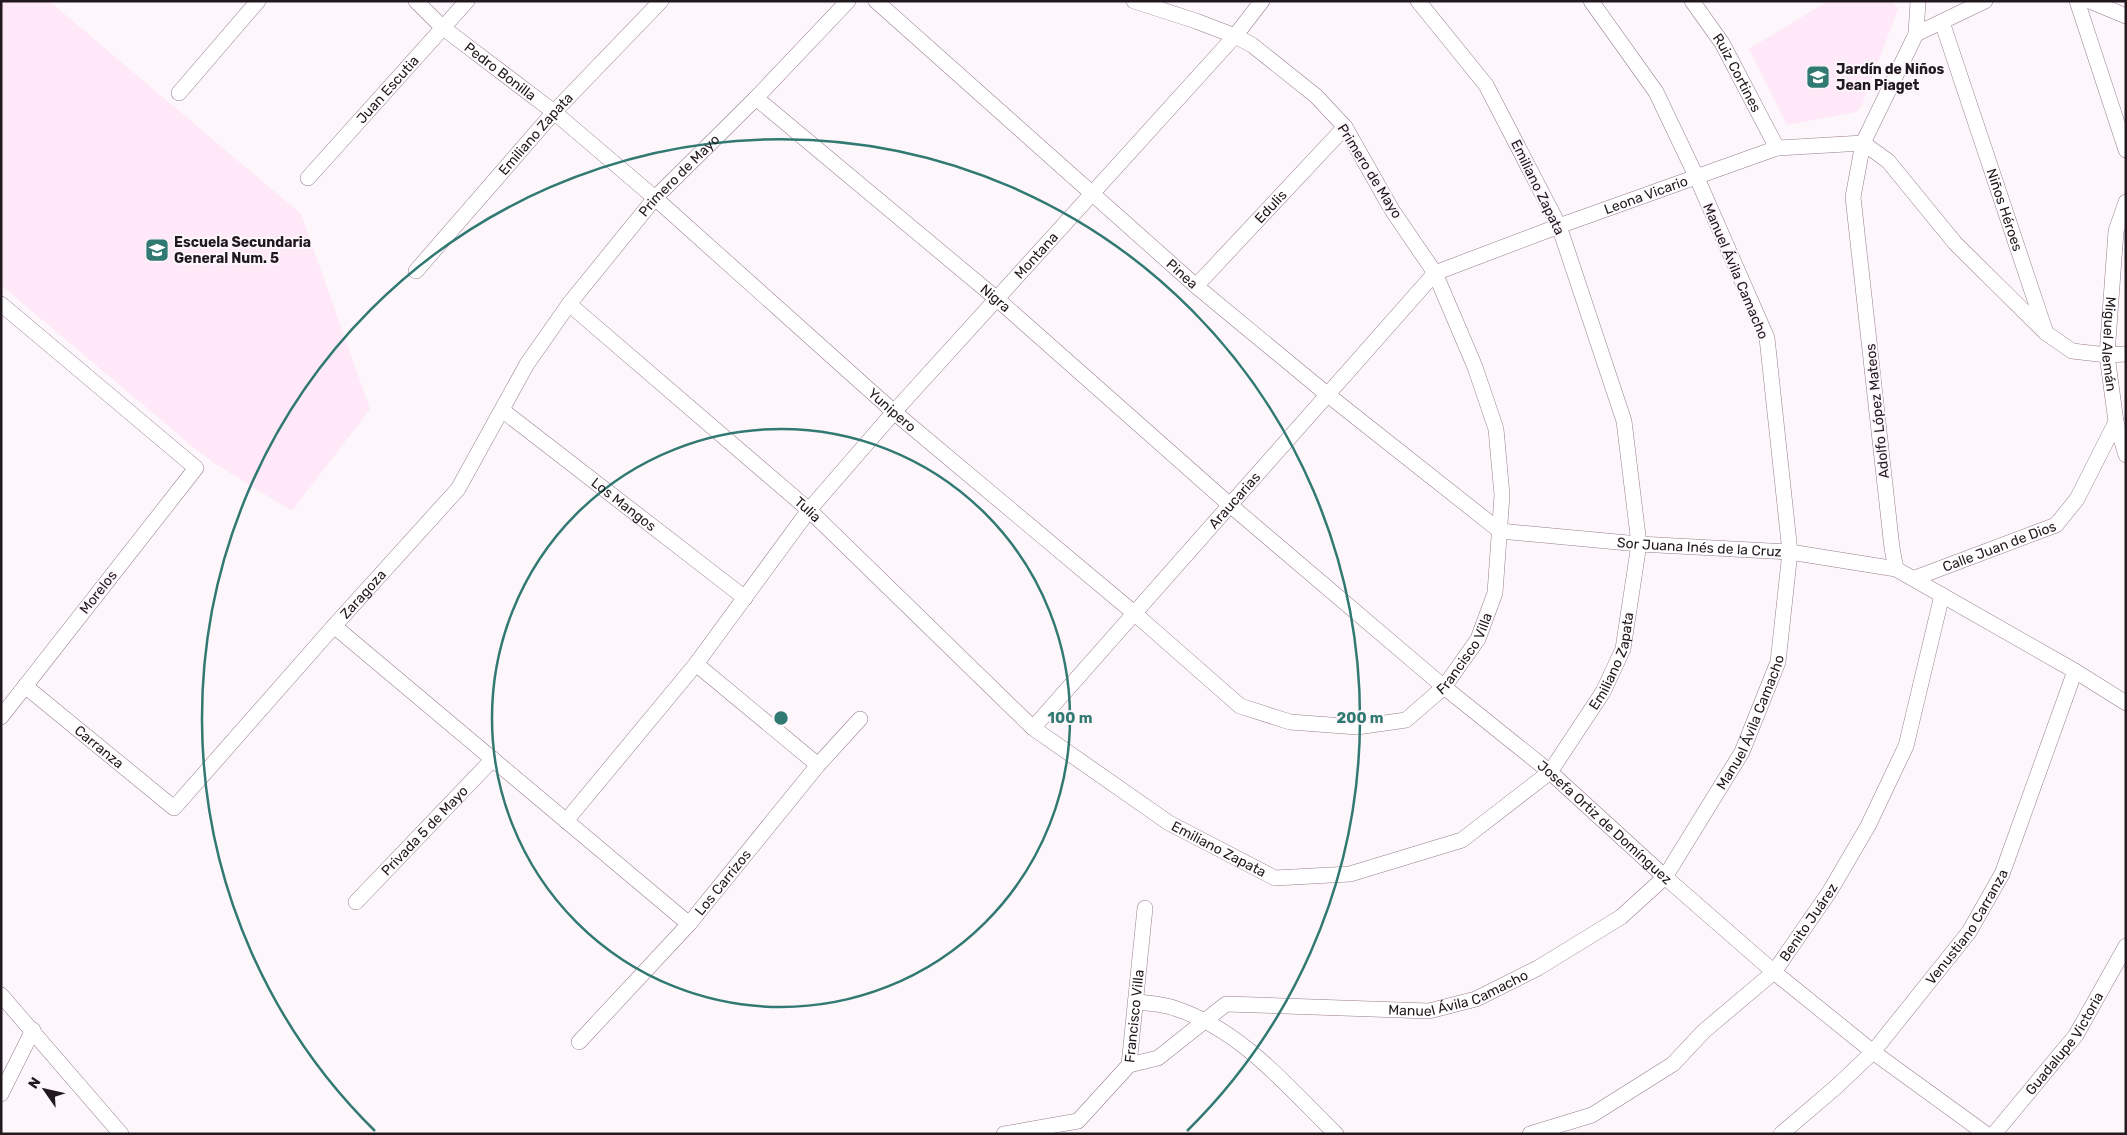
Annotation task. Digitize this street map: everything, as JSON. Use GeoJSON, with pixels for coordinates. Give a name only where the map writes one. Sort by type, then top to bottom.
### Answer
{"type":"FeatureCollection","features":[{"type":"Feature","properties":{"kind":"street"},"geometry":{"type":"LineString","coordinates":[[180,93],[258,1]]}},
{"type":"Feature","properties":{"kind":"street","name":"Pedro Bonilla"},"geometry":{"type":"LineString","coordinates":[[416,1],[442,26],[554,112],[656,198]]}},
{"type":"Feature","properties":{"kind":"street","name":"Juan Escutia"},"geometry":{"type":"LineString","coordinates":[[308,178],[442,26],[467,1]]}},
{"type":"Feature","properties":{"kind":"street","name":"Emiliano Zapata"},"geometry":{"type":"LineString","coordinates":[[416,270],[554,112],[660,1]]}},
{"type":"Feature","properties":{"kind":"street","name":"Primero de Mayo"},"geometry":{"type":"LineString","coordinates":[[527,364],[569,304],[656,198],[756,98],[848,1]]}},
{"type":"Feature","properties":{"kind":"street","name":"Pinea"},"geometry":{"type":"LineString","coordinates":[[876,1],[1196,286],[1328,395],[1456,494],[1500,531]]}},
{"type":"Feature","properties":{"kind":"street","name":"Primero de Mayo"},"geometry":{"type":"LineString","coordinates":[[1134,1],[1196,20],[1235,36],[1252,45],[1316,96],[1345,127],[1392,210],[1435,273]]}},
{"type":"Feature","properties":{"kind":"street","name":"Montana"},"geometry":{"type":"LineString","coordinates":[[566,821],[696,664],[809,510],[894,412],[1235,36],[1262,1]]}},
{"type":"Feature","properties":{"kind":"street","name":"Emiliano Zapata"},"geometry":{"type":"LineString","coordinates":[[1033,728],[1170,823],[1275,878],[1350,874],[1462,840],[1550,772],[1603,692],[1623,649],[1639,544],[1624,421],[1560,226],[1486,85],[1418,1]]}},
{"type":"Feature","properties":{"kind":"street","name":"Manuel Ávila Camacho"},"geometry":{"type":"LineString","coordinates":[[1129,1064],[1158,1058],[1226,1004],[1429,1011],[1476,999],[1538,968],[1621,917],[1665,877],[1742,752],[1778,662],[1790,552],[1767,338],[1697,178],[1656,92],[1591,1]]}},
{"type":"Feature","properties":{"kind":"street","name":"Ruiz Cortines"},"geometry":{"type":"LineString","coordinates":[[1692,1],[1722,43],[1778,148]]}},
{"type":"Feature","properties":{"kind":"street","name":"Adolfo López Mateos"},"geometry":{"type":"LineString","coordinates":[[1896,569],[1892,548],[1853,197],[1863,143],[1916,34],[1918,1]]}},
{"type":"Feature","properties":{"kind":"street"},"geometry":{"type":"LineString","coordinates":[[1916,34],[1985,1]]}},
{"type":"Feature","properties":{"kind":"street"},"geometry":{"type":"LineString","coordinates":[[2077,1],[2126,150]]}},
{"type":"Feature","properties":{"kind":"street"},"geometry":{"type":"LineString","coordinates":[[2090,1],[2126,16]]}},
{"type":"Feature","properties":{"kind":"street","name":"Niños Héroes"},"geometry":{"type":"LineString","coordinates":[[1942,22],[2046,333]]}},
{"type":"Feature","properties":{"kind":"street","name":"Nigra"},"geometry":{"type":"LineString","coordinates":[[756,98],[997,299],[1230,505]]}},
{"type":"Feature","properties":{"kind":"street","name":"Edulis"},"geometry":{"type":"LineString","coordinates":[[1196,286],[1345,127]]}},
{"type":"Feature","properties":{"kind":"street"},"geometry":{"type":"LineString","coordinates":[[1863,143],[1888,161],[1956,243],[2046,333],[2072,351],[2107,355],[2126,354]]}},
{"type":"Feature","properties":{"kind":"street","name":"Leona Vicario"},"geometry":{"type":"LineString","coordinates":[[1435,273],[1778,148],[1863,143]]}},
{"type":"Feature","properties":{"kind":"street","name":"Yunipero"},"geometry":{"type":"LineString","coordinates":[[656,198],[894,412],[1134,613]]}},
{"type":"Feature","properties":{"kind":"street","name":"Miguel Alemán"},"geometry":{"type":"LineString","coordinates":[[2126,202],[2116,231],[2107,355],[2116,422],[2126,455]]}},
{"type":"Feature","properties":{"kind":"street","name":"Araucarias"},"geometry":{"type":"LineString","coordinates":[[1033,728],[1435,273]]}},
{"type":"Feature","properties":{"kind":"street","name":"Francisco Villa"},"geometry":{"type":"LineString","coordinates":[[1134,613],[1240,706],[1290,722],[1357,727],[1406,720],[1444,687],[1478,639],[1495,593],[1502,495],[1496,429],[1475,367],[1435,273]]}},
{"type":"Feature","properties":{"kind":"street","name":"Morelos"},"geometry":{"type":"LineString","coordinates":[[1,304],[196,468],[1,717]]}},
{"type":"Feature","properties":{"kind":"street","name":"Tulia"},"geometry":{"type":"LineString","coordinates":[[569,304],[809,510],[1033,728]]}},
{"type":"Feature","properties":{"kind":"street","name":"Zaragoza"},"geometry":{"type":"LineString","coordinates":[[174,808],[334,626],[458,489],[527,364]]}},
{"type":"Feature","properties":{"kind":"street","name":"Los Mangos"},"geometry":{"type":"LineString","coordinates":[[502,410],[745,598]]}},
{"type":"Feature","properties":{"kind":"street","name":"Calle Juan de Dios"},"geometry":{"type":"LineString","coordinates":[[1915,578],[2056,525],[2077,499],[2116,422]]}},
{"type":"Feature","properties":{"kind":"street","name":"Josefa Ortiz de Domínguez"},"geometry":{"type":"LineString","coordinates":[[1230,505],[1444,687],[1550,772],[1665,877],[1774,972],[1873,1052],[1986,1134]]}},
{"type":"Feature","properties":{"kind":"street","name":"Sor Juana Inés de la Cruz"},"geometry":{"type":"LineString","coordinates":[[1500,531],[1639,544],[1790,552],[1896,569]]}},
{"type":"Feature","properties":{"kind":"street"},"geometry":{"type":"LineString","coordinates":[[1896,569],[1915,578],[2076,671],[2126,703]]}},
{"type":"Feature","properties":{"kind":"street","name":"Benito Juárez"},"geometry":{"type":"LineString","coordinates":[[1530,1134],[1592,1114],[1673,1064],[1704,1031],[1774,972],[1830,891],[1868,826],[1906,746],[1942,595]]}},
{"type":"Feature","properties":{"kind":"street"},"geometry":{"type":"LineString","coordinates":[[334,626],[689,924]]}},
{"type":"Feature","properties":{"kind":"street"},"geometry":{"type":"LineString","coordinates":[[696,664],[818,765]]}},
{"type":"Feature","properties":{"kind":"street","name":"Venustiano Carranza"},"geometry":{"type":"LineString","coordinates":[[1781,1134],[1836,1087],[1873,1052],[1968,932],[2002,874],[2076,671]]}},
{"type":"Feature","properties":{"kind":"street","name":"Carranza"},"geometry":{"type":"LineString","coordinates":[[25,686],[174,808]]}},
{"type":"Feature","properties":{"kind":"street","name":"Los Carrizos"},"geometry":{"type":"LineString","coordinates":[[580,1042],[689,924],[818,765],[860,719]]}},
{"type":"Feature","properties":{"kind":"street","name":"Privada 5 de Mayo"},"geometry":{"type":"LineString","coordinates":[[356,902],[493,759]]}},
{"type":"Feature","properties":{"kind":"street","name":"Francisco Villa"},"geometry":{"type":"LineString","coordinates":[[1004,1134],[1078,1120],[1129,1064],[1145,908]]}},
{"type":"Feature","properties":{"kind":"street","name":"Guadalupe Victoria"},"geometry":{"type":"LineString","coordinates":[[1994,1134],[2076,1035],[2126,946]]}},
{"type":"Feature","properties":{"kind":"street"},"geometry":{"type":"LineString","coordinates":[[1,995],[121,1134]]}},
{"type":"Feature","properties":{"kind":"street"},"geometry":{"type":"LineString","coordinates":[[1135,1002],[1177,1009],[1228,1034],[1251,1050],[1336,1134]]}},
{"type":"Feature","properties":{"kind":"street"},"geometry":{"type":"LineString","coordinates":[[1,1094],[33,1030]]}},
{"type":"Feature","properties":{"kind":"shaded area","name":"Escuela Secundaria General Num. 5"},"geometry":{"type":"Polygon","coordinates":[[[3,1],[49,1],[301,214],[370,409],[292,511],[214,463],[193,447],[1,285],[1,3],[3,1]]]}},
{"type":"Feature","properties":{"kind":"shaded area","name":"Jardín de Niños Jean Piaget"},"geometry":{"type":"Polygon","coordinates":[[[1828,1],[1893,1],[1898,9],[1862,105],[1856,112],[1787,125],[1749,49],[1828,1]]]}},
{"type":"Feature","properties":{"kind":"place","name":"Jardín de Niños Jean Piaget"},"geometry":{"type":"Point","coordinates":[1818,77]}},
{"type":"Feature","properties":{"kind":"place","name":"Escuela Secundaria General Num. 5"},"geometry":{"type":"Point","coordinates":[157,250]}}]}
